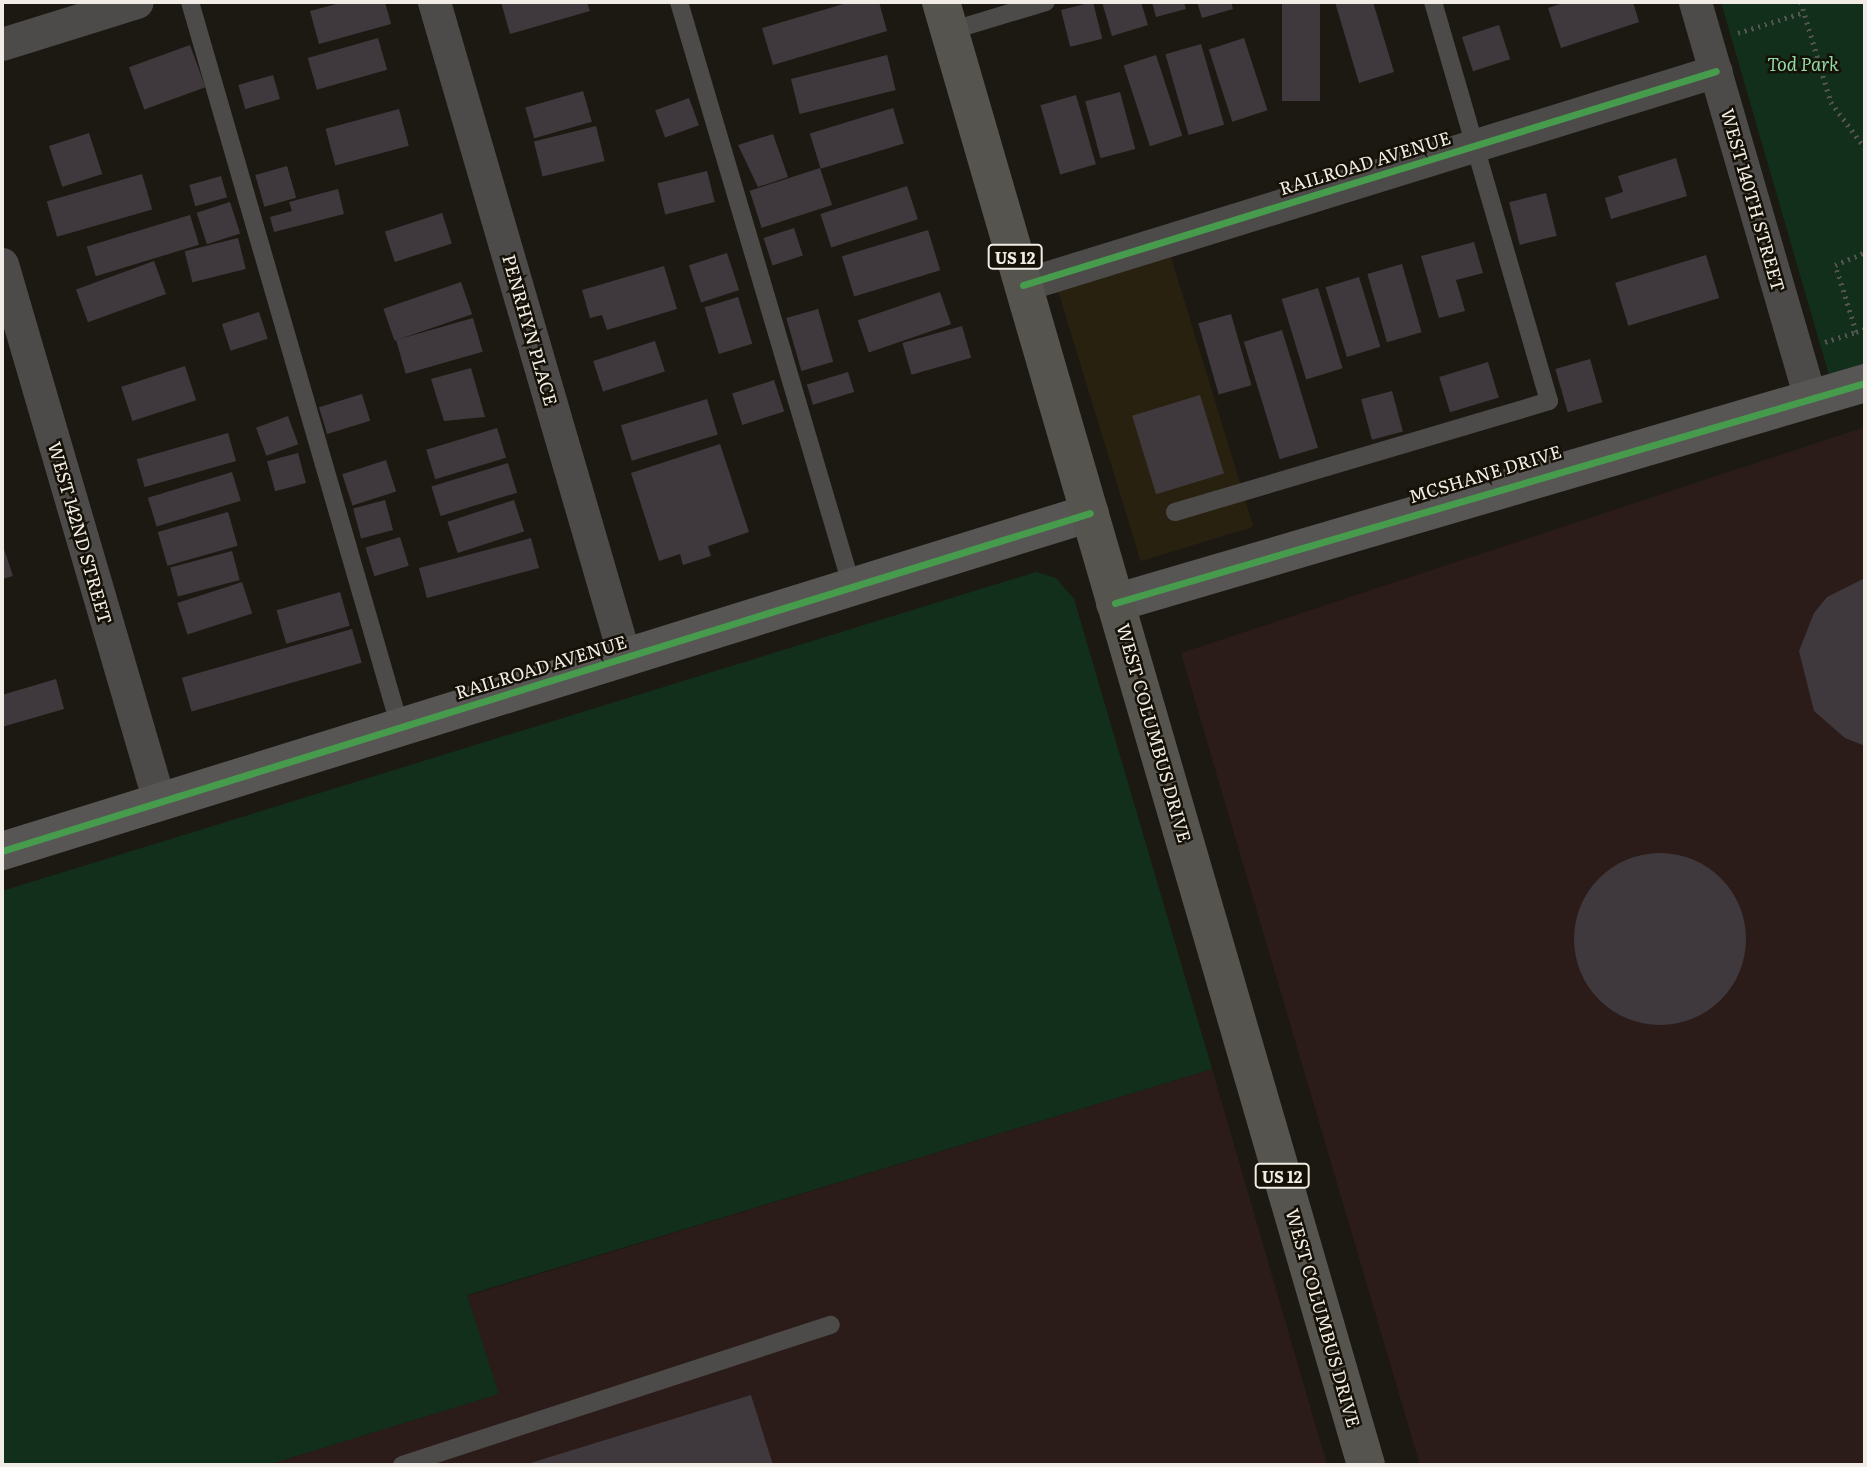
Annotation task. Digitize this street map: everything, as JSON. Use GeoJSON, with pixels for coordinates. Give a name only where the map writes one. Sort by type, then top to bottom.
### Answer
{"type":"FeatureCollection","features":[{"type":"Feature","properties":{"kind":"main road","name":"WEST COLUMBUS DRIVE"},"geometry":{"type":"LineString","coordinates":[[945,16],[1366,1465]]}},
{"type":"Feature","properties":{"kind":"street"},"geometry":{"type":"LineString","coordinates":[[2,44],[137,2]]}},
{"type":"Feature","properties":{"kind":"street","name":"PENRHYN PLACE"},"geometry":{"type":"LineString","coordinates":[[434,2],[625,658]]}},
{"type":"Feature","properties":{"kind":"street","name":"WEST 140TH STREET"},"geometry":{"type":"LineString","coordinates":[[1695,2],[1810,399]]}},
{"type":"Feature","properties":{"kind":"street","name":"RAILROAD AVENUE"},"geometry":{"type":"LineString","coordinates":[[1023,285],[1475,146],[1712,57]]}},
{"type":"Feature","properties":{"kind":"street","name":"WEST 142ND STREET"},"geometry":{"type":"LineString","coordinates":[[2,264],[159,801]]}},
{"type":"Feature","properties":{"kind":"street","name":"MCSHANE DRIVE"},"geometry":{"type":"LineString","coordinates":[[1115,603],[1865,383]]}},
{"type":"Feature","properties":{"kind":"street","name":"RAILROAD AVENUE"},"geometry":{"type":"LineString","coordinates":[[2,851],[1090,513]]}},
{"type":"Feature","properties":{"kind":"lane"},"geometry":{"type":"LineString","coordinates":[[190,2],[400,727]]}},
{"type":"Feature","properties":{"kind":"lane"},"geometry":{"type":"LineString","coordinates":[[679,2],[852,587]]}},
{"type":"Feature","properties":{"kind":"lane"},"geometry":{"type":"LineString","coordinates":[[945,16],[1046,2]]}},
{"type":"Feature","properties":{"kind":"lane"},"geometry":{"type":"LineString","coordinates":[[1175,512],[1549,401],[1433,2]]}},
{"type":"Feature","properties":{"kind":"lane"},"geometry":{"type":"LineString","coordinates":[[402,1465],[831,1325]]}},
{"type":"Feature","properties":{"kind":"path"},"geometry":{"type":"LineString","coordinates":[[1801,2],[1802,13],[1831,102],[1865,148]]}},
{"type":"Feature","properties":{"kind":"path"},"geometry":{"type":"LineString","coordinates":[[1712,57],[1802,13]]}},
{"type":"Feature","properties":{"kind":"path"},"geometry":{"type":"LineString","coordinates":[[1856,332],[1835,265],[1865,252]]}},
{"type":"Feature","properties":{"kind":"path"},"geometry":{"type":"LineString","coordinates":[[1796,350],[1865,329]]}},
{"type":"Feature","properties":{"kind":"shaded area"},"geometry":{"type":"Polygon","coordinates":[[[1171,257],[1253,527],[1141,561],[1058,291],[1171,257]]]}},
{"type":"Feature","properties":{"kind":"shaded area"},"geometry":{"type":"Polygon","coordinates":[[[1865,427],[1865,1465],[1420,1465],[1181,653],[1865,427]]]}},
{"type":"Feature","properties":{"kind":"shaded area"},"geometry":{"type":"Polygon","coordinates":[[[1212,1069],[1327,1465],[267,1465],[499,1394],[467,1296],[1212,1069]]]}},
{"type":"Feature","properties":{"kind":"green space","name":"Tod Park"},"geometry":{"type":"Polygon","coordinates":[[[1721,2],[1865,2],[1865,363],[1829,375],[1721,2]]]}},
{"type":"Feature","properties":{"kind":"green space"},"geometry":{"type":"Polygon","coordinates":[[[1036,572],[1056,578],[1074,599],[1212,1069],[467,1295],[499,1394],[267,1465],[2,1465],[2,891],[1036,572]]]}},
{"type":"Feature","properties":{"kind":"building"},"geometry":{"type":"Polygon","coordinates":[[[344,2],[385,2],[391,24],[319,44],[310,11],[344,2]]]}},
{"type":"Feature","properties":{"kind":"building"},"geometry":{"type":"Polygon","coordinates":[[[501,2],[587,2],[590,11],[510,34],[501,2]]]}},
{"type":"Feature","properties":{"kind":"building"},"geometry":{"type":"Polygon","coordinates":[[[850,2],[879,2],[887,31],[773,65],[762,28],[850,2]]]}},
{"type":"Feature","properties":{"kind":"building"},"geometry":{"type":"Polygon","coordinates":[[[1093,2],[1102,39],[1070,47],[1061,10],[1093,2]]]}},
{"type":"Feature","properties":{"kind":"building"},"geometry":{"type":"Polygon","coordinates":[[[1102,2],[1141,2],[1148,25],[1112,36],[1102,2]]]}},
{"type":"Feature","properties":{"kind":"building"},"geometry":{"type":"Polygon","coordinates":[[[1152,2],[1184,2],[1186,9],[1156,17],[1152,2]]]}},
{"type":"Feature","properties":{"kind":"building"},"geometry":{"type":"Polygon","coordinates":[[[1197,2],[1231,2],[1233,9],[1202,18],[1197,2]]]}},
{"type":"Feature","properties":{"kind":"building"},"geometry":{"type":"Polygon","coordinates":[[[1282,2],[1320,2],[1320,101],[1282,101],[1282,2]]]}},
{"type":"Feature","properties":{"kind":"building"},"geometry":{"type":"Polygon","coordinates":[[[1335,2],[1373,2],[1394,72],[1359,83],[1335,2]]]}},
{"type":"Feature","properties":{"kind":"building"},"geometry":{"type":"Polygon","coordinates":[[[1566,2],[1633,2],[1639,22],[1561,48],[1548,8],[1566,2]]]}},
{"type":"Feature","properties":{"kind":"building"},"geometry":{"type":"Polygon","coordinates":[[[1499,25],[1510,59],[1473,71],[1462,37],[1499,25]]]}},
{"type":"Feature","properties":{"kind":"building"},"geometry":{"type":"Polygon","coordinates":[[[378,38],[387,70],[317,90],[308,58],[378,38]]]}},
{"type":"Feature","properties":{"kind":"building"},"geometry":{"type":"Polygon","coordinates":[[[1244,38],[1267,110],[1232,122],[1209,49],[1244,38]]]}},
{"type":"Feature","properties":{"kind":"building"},"geometry":{"type":"Polygon","coordinates":[[[1201,44],[1224,125],[1189,135],[1165,54],[1201,44]]]}},
{"type":"Feature","properties":{"kind":"building"},"geometry":{"type":"Polygon","coordinates":[[[190,45],[205,87],[144,110],[129,67],[190,45]]]}},
{"type":"Feature","properties":{"kind":"building"},"geometry":{"type":"Polygon","coordinates":[[[887,55],[896,90],[800,114],[791,79],[887,55]]]}},
{"type":"Feature","properties":{"kind":"building"},"geometry":{"type":"Polygon","coordinates":[[[1156,55],[1182,136],[1150,146],[1124,66],[1156,55]]]}},
{"type":"Feature","properties":{"kind":"building"},"geometry":{"type":"Polygon","coordinates":[[[273,75],[280,99],[245,109],[238,85],[273,75]]]}},
{"type":"Feature","properties":{"kind":"building"},"geometry":{"type":"Polygon","coordinates":[[[583,91],[592,122],[534,138],[525,108],[583,91]]]}},
{"type":"Feature","properties":{"kind":"building"},"geometry":{"type":"Polygon","coordinates":[[[1120,92],[1135,149],[1100,158],[1085,101],[1120,92]]]}},
{"type":"Feature","properties":{"kind":"building"},"geometry":{"type":"Polygon","coordinates":[[[1076,95],[1096,164],[1060,174],[1040,105],[1076,95]]]}},
{"type":"Feature","properties":{"kind":"building"},"geometry":{"type":"Polygon","coordinates":[[[689,98],[699,125],[665,138],[655,110],[689,98]]]}},
{"type":"Feature","properties":{"kind":"building"},"geometry":{"type":"Polygon","coordinates":[[[893,108],[904,143],[821,169],[810,133],[893,108]]]}},
{"type":"Feature","properties":{"kind":"building"},"geometry":{"type":"Polygon","coordinates":[[[399,109],[409,146],[335,165],[326,129],[399,109]]]}},
{"type":"Feature","properties":{"kind":"building"},"geometry":{"type":"Polygon","coordinates":[[[596,126],[605,161],[543,176],[534,141],[596,126]]]}},
{"type":"Feature","properties":{"kind":"building"},"geometry":{"type":"Polygon","coordinates":[[[89,133],[102,174],[62,187],[49,146],[89,133]]]}},
{"type":"Feature","properties":{"kind":"building"},"geometry":{"type":"Polygon","coordinates":[[[773,134],[788,177],[758,187],[738,145],[773,134]]]}},
{"type":"Feature","properties":{"kind":"building"},"geometry":{"type":"Polygon","coordinates":[[[1676,158],[1687,196],[1611,219],[1605,198],[1623,192],[1618,176],[1676,158]]]}},
{"type":"Feature","properties":{"kind":"building"},"geometry":{"type":"Polygon","coordinates":[[[287,166],[296,198],[264,207],[255,175],[287,166]]]}},
{"type":"Feature","properties":{"kind":"building"},"geometry":{"type":"Polygon","coordinates":[[[820,168],[832,205],[762,228],[750,191],[820,168]]]}},
{"type":"Feature","properties":{"kind":"building"},"geometry":{"type":"Polygon","coordinates":[[[707,171],[715,202],[665,214],[658,183],[707,171]]]}},
{"type":"Feature","properties":{"kind":"building"},"geometry":{"type":"Polygon","coordinates":[[[142,174],[152,210],[57,237],[47,201],[142,174]]]}},
{"type":"Feature","properties":{"kind":"building"},"geometry":{"type":"Polygon","coordinates":[[[221,176],[227,197],[195,206],[189,185],[221,176]]]}},
{"type":"Feature","properties":{"kind":"building"},"geometry":{"type":"Polygon","coordinates":[[[907,186],[918,219],[831,247],[820,214],[907,186]]]}},
{"type":"Feature","properties":{"kind":"building"},"geometry":{"type":"Polygon","coordinates":[[[338,189],[344,214],[274,232],[270,217],[292,211],[289,202],[338,189]]]}},
{"type":"Feature","properties":{"kind":"building"},"geometry":{"type":"Polygon","coordinates":[[[1546,193],[1557,236],[1520,245],[1509,202],[1546,193]]]}},
{"type":"Feature","properties":{"kind":"building"},"geometry":{"type":"Polygon","coordinates":[[[230,202],[240,233],[207,244],[197,213],[230,202]]]}},
{"type":"Feature","properties":{"kind":"building"},"geometry":{"type":"Polygon","coordinates":[[[442,213],[452,243],[395,262],[385,232],[442,213]]]}},
{"type":"Feature","properties":{"kind":"building"},"geometry":{"type":"Polygon","coordinates":[[[190,215],[199,245],[96,276],[87,247],[190,215]]]}},
{"type":"Feature","properties":{"kind":"building"},"geometry":{"type":"Polygon","coordinates":[[[794,228],[803,256],[773,265],[764,238],[794,228]]]}},
{"type":"Feature","properties":{"kind":"building"},"geometry":{"type":"Polygon","coordinates":[[[928,230],[940,270],[854,296],[842,256],[928,230]]]}},
{"type":"Feature","properties":{"kind":"building"},"geometry":{"type":"Polygon","coordinates":[[[238,238],[246,269],[192,282],[185,251],[238,238]]]}},
{"type":"Feature","properties":{"kind":"building"},"geometry":{"type":"Polygon","coordinates":[[[1474,242],[1483,273],[1456,280],[1465,311],[1439,318],[1421,256],[1474,242]]]}},
{"type":"Feature","properties":{"kind":"building"},"geometry":{"type":"Polygon","coordinates":[[[727,253],[739,290],[701,302],[689,265],[727,253]]]}},
{"type":"Feature","properties":{"kind":"building"},"geometry":{"type":"Polygon","coordinates":[[[1706,255],[1719,298],[1628,326],[1615,283],[1706,255]]]}},
{"type":"Feature","properties":{"kind":"building"},"geometry":{"type":"Polygon","coordinates":[[[154,261],[166,294],[88,322],[76,289],[154,261]]]}},
{"type":"Feature","properties":{"kind":"building"},"geometry":{"type":"Polygon","coordinates":[[[1402,264],[1422,332],[1387,342],[1367,274],[1402,264]]]}},
{"type":"Feature","properties":{"kind":"building"},"geometry":{"type":"Polygon","coordinates":[[[664,266],[677,309],[607,330],[602,315],[590,318],[582,290],[664,266]]]}},
{"type":"Feature","properties":{"kind":"building"},"geometry":{"type":"Polygon","coordinates":[[[1359,277],[1380,347],[1347,357],[1326,287],[1359,277]]]}},
{"type":"Feature","properties":{"kind":"building"},"geometry":{"type":"Polygon","coordinates":[[[461,282],[472,314],[395,341],[383,309],[461,282]]]}},
{"type":"Feature","properties":{"kind":"building"},"geometry":{"type":"Polygon","coordinates":[[[1318,288],[1343,368],[1306,379],[1282,299],[1318,288]]]}},
{"type":"Feature","properties":{"kind":"building"},"geometry":{"type":"Polygon","coordinates":[[[940,292],[951,324],[869,352],[858,320],[940,292]]]}},
{"type":"Feature","properties":{"kind":"building"},"geometry":{"type":"Polygon","coordinates":[[[738,297],[752,344],[719,354],[705,307],[738,297]]]}},
{"type":"Feature","properties":{"kind":"building"},"geometry":{"type":"Polygon","coordinates":[[[818,309],[833,362],[801,371],[786,318],[818,309]]]}},
{"type":"Feature","properties":{"kind":"building"},"geometry":{"type":"Polygon","coordinates":[[[259,312],[268,339],[231,351],[222,324],[259,312]]]}},
{"type":"Feature","properties":{"kind":"building"},"geometry":{"type":"Polygon","coordinates":[[[1231,314],[1251,385],[1219,395],[1198,323],[1231,314]]]}},
{"type":"Feature","properties":{"kind":"building"},"geometry":{"type":"Polygon","coordinates":[[[473,318],[483,352],[406,374],[396,340],[473,318]]]}},
{"type":"Feature","properties":{"kind":"building"},"geometry":{"type":"Polygon","coordinates":[[[962,326],[971,358],[911,375],[902,343],[962,326]]]}},
{"type":"Feature","properties":{"kind":"building"},"geometry":{"type":"Polygon","coordinates":[[[1282,330],[1318,448],[1280,459],[1244,342],[1282,330]]]}},
{"type":"Feature","properties":{"kind":"building"},"geometry":{"type":"Polygon","coordinates":[[[655,341],[665,371],[603,392],[593,361],[655,341]]]}},
{"type":"Feature","properties":{"kind":"building"},"geometry":{"type":"Polygon","coordinates":[[[1590,359],[1602,402],[1568,412],[1555,369],[1590,359]]]}},
{"type":"Feature","properties":{"kind":"building"},"geometry":{"type":"Polygon","coordinates":[[[1488,362],[1499,397],[1450,412],[1439,377],[1488,362]]]}},
{"type":"Feature","properties":{"kind":"building"},"geometry":{"type":"Polygon","coordinates":[[[185,366],[196,400],[132,421],[121,387],[185,366]]]}},
{"type":"Feature","properties":{"kind":"building"},"geometry":{"type":"Polygon","coordinates":[[[471,368],[485,417],[444,421],[431,379],[471,368]]]}},
{"type":"Feature","properties":{"kind":"building"},"geometry":{"type":"Polygon","coordinates":[[[848,372],[854,392],[813,405],[807,385],[848,372]]]}},
{"type":"Feature","properties":{"kind":"building"},"geometry":{"type":"Polygon","coordinates":[[[774,380],[784,411],[742,425],[732,394],[774,380]]]}},
{"type":"Feature","properties":{"kind":"building"},"geometry":{"type":"Polygon","coordinates":[[[1392,391],[1403,432],[1372,440],[1361,399],[1392,391]]]}},
{"type":"Feature","properties":{"kind":"building"},"geometry":{"type":"Polygon","coordinates":[[[362,394],[370,421],[327,434],[319,407],[362,394]]]}},
{"type":"Feature","properties":{"kind":"building"},"geometry":{"type":"Polygon","coordinates":[[[1200,395],[1224,473],[1156,494],[1132,416],[1200,395]]]}},
{"type":"Feature","properties":{"kind":"building"},"geometry":{"type":"Polygon","coordinates":[[[707,399],[718,434],[632,461],[621,425],[707,399]]]}},
{"type":"Feature","properties":{"kind":"building"},"geometry":{"type":"Polygon","coordinates":[[[288,416],[298,444],[266,456],[256,428],[288,416]]]}},
{"type":"Feature","properties":{"kind":"building"},"geometry":{"type":"Polygon","coordinates":[[[497,428],[506,458],[435,479],[426,450],[497,428]]]}},
{"type":"Feature","properties":{"kind":"building"},"geometry":{"type":"Polygon","coordinates":[[[228,433],[236,461],[145,487],[137,459],[228,433]]]}},
{"type":"Feature","properties":{"kind":"building"},"geometry":{"type":"Polygon","coordinates":[[[720,444],[749,532],[708,546],[711,556],[683,565],[680,554],[659,561],[631,473],[720,444]]]}},
{"type":"Feature","properties":{"kind":"building"},"geometry":{"type":"Polygon","coordinates":[[[298,453],[306,483],[275,491],[267,461],[298,453]]]}},
{"type":"Feature","properties":{"kind":"building"},"geometry":{"type":"Polygon","coordinates":[[[386,460],[396,491],[352,506],[342,474],[386,460]]]}},
{"type":"Feature","properties":{"kind":"building"},"geometry":{"type":"Polygon","coordinates":[[[508,463],[517,493],[441,516],[431,486],[508,463]]]}},
{"type":"Feature","properties":{"kind":"building"},"geometry":{"type":"Polygon","coordinates":[[[232,472],[241,501],[157,526],[148,498],[232,472]]]}},
{"type":"Feature","properties":{"kind":"building"},"geometry":{"type":"Polygon","coordinates":[[[385,500],[393,530],[361,538],[353,509],[385,500]]]}},
{"type":"Feature","properties":{"kind":"building"},"geometry":{"type":"Polygon","coordinates":[[[514,500],[524,531],[458,553],[447,522],[514,500]]]}},
{"type":"Feature","properties":{"kind":"building"},"geometry":{"type":"Polygon","coordinates":[[[228,512],[238,546],[167,566],[158,532],[228,512]]]}},
{"type":"Feature","properties":{"kind":"building"},"geometry":{"type":"Polygon","coordinates":[[[400,537],[409,566],[374,576],[366,548],[400,537]]]}},
{"type":"Feature","properties":{"kind":"building"},"geometry":{"type":"Polygon","coordinates":[[[531,538],[539,568],[427,598],[419,568],[531,538]]]}},
{"type":"Feature","properties":{"kind":"building"},"geometry":{"type":"Polygon","coordinates":[[[2,543],[13,576],[2,579],[2,543]]]}},
{"type":"Feature","properties":{"kind":"building"},"geometry":{"type":"Polygon","coordinates":[[[232,551],[240,580],[178,597],[170,568],[232,551]]]}},
{"type":"Feature","properties":{"kind":"building"},"geometry":{"type":"Polygon","coordinates":[[[1865,578],[1865,746],[1845,738],[1814,711],[1799,651],[1814,613],[1827,597],[1865,578]]]}},
{"type":"Feature","properties":{"kind":"building"},"geometry":{"type":"Polygon","coordinates":[[[242,582],[252,613],[188,634],[177,603],[242,582]]]}},
{"type":"Feature","properties":{"kind":"building"},"geometry":{"type":"Polygon","coordinates":[[[340,592],[350,626],[286,644],[277,610],[340,592]]]}},
{"type":"Feature","properties":{"kind":"building"},"geometry":{"type":"Polygon","coordinates":[[[352,629],[362,663],[192,711],[182,678],[352,629]]]}},
{"type":"Feature","properties":{"kind":"building"},"geometry":{"type":"Polygon","coordinates":[[[56,679],[64,709],[2,727],[2,695],[56,679]]]}},
{"type":"Feature","properties":{"kind":"building"},"geometry":{"type":"Polygon","coordinates":[[[1660,853],[1693,860],[1721,878],[1739,906],[1746,939],[1739,972],[1721,1000],[1693,1018],[1660,1025],[1627,1018],[1599,1000],[1581,972],[1574,939],[1581,906],[1599,878],[1627,860],[1660,853]]]}},
{"type":"Feature","properties":{"kind":"building"},"geometry":{"type":"Polygon","coordinates":[[[751,1395],[773,1465],[524,1465],[751,1395]]]}},
{"type":"Feature","properties":{"kind":"cycle path"},"geometry":{"type":"LineString","coordinates":[[1023,285],[1716,71]]}},
{"type":"Feature","properties":{"kind":"cycle path"},"geometry":{"type":"LineString","coordinates":[[1115,603],[1865,383]]}},
{"type":"Feature","properties":{"kind":"cycle path"},"geometry":{"type":"LineString","coordinates":[[2,851],[1090,513]]}}]}
